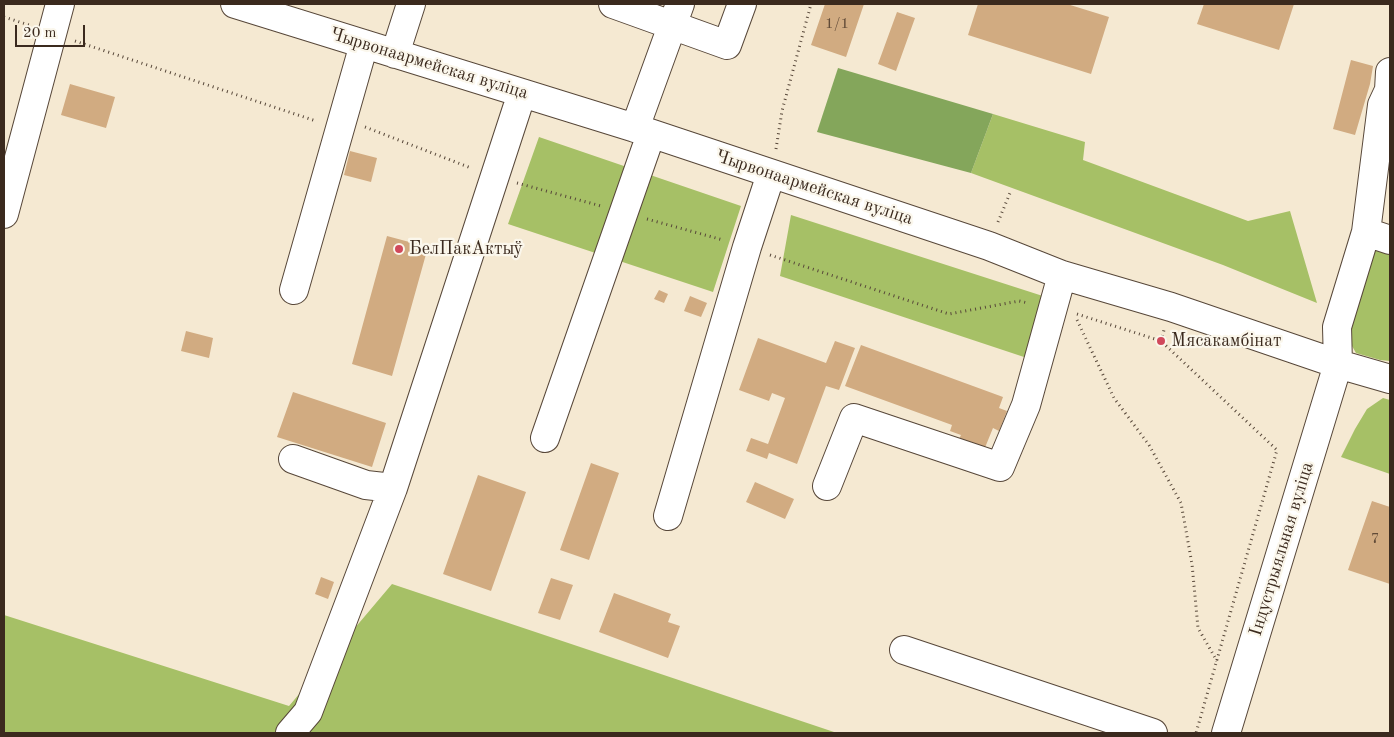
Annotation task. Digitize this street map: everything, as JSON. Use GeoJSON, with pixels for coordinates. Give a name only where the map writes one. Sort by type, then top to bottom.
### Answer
{"type":"FeatureCollection","features":[{"type":"Feature","properties":{"kind":"street"},"geometry":{"type":"LineString","coordinates":[[4,214],[60,4]]}},
{"type":"Feature","properties":{"kind":"street","name":"Чырвонаармейская вуліца"},"geometry":{"type":"LineString","coordinates":[[236,4],[643,131],[989,246],[1062,275],[1172,307],[1338,364],[1390,379]]}},
{"type":"Feature","properties":{"kind":"street"},"geometry":{"type":"LineString","coordinates":[[395,54],[412,4]]}},
{"type":"Feature","properties":{"kind":"street"},"geometry":{"type":"LineString","coordinates":[[613,4],[676,14],[727,45],[742,4]]}},
{"type":"Feature","properties":{"kind":"street"},"geometry":{"type":"LineString","coordinates":[[545,438],[623,212],[643,131],[676,14]]}},
{"type":"Feature","properties":{"kind":"street"},"geometry":{"type":"LineString","coordinates":[[294,290],[364,44]]}},
{"type":"Feature","properties":{"kind":"street","name":"Індустрыяльная вуліца"},"geometry":{"type":"LineString","coordinates":[[1226,733],[1338,364],[1337,327],[1378,236],[1382,105],[1389,90],[1390,72]]}},
{"type":"Feature","properties":{"kind":"street"},"geometry":{"type":"LineString","coordinates":[[290,733],[308,712],[393,488],[496,178],[522,93]]}},
{"type":"Feature","properties":{"kind":"street"},"geometry":{"type":"LineString","coordinates":[[668,516],[747,247],[771,174]]}},
{"type":"Feature","properties":{"kind":"street"},"geometry":{"type":"LineString","coordinates":[[827,486],[854,418],[1000,467],[1026,405],[1062,275]]}},
{"type":"Feature","properties":{"kind":"street"},"geometry":{"type":"LineString","coordinates":[[292,459],[366,485],[393,488]]}},
{"type":"Feature","properties":{"kind":"street"},"geometry":{"type":"LineString","coordinates":[[904,650],[1153,733]]}},
{"type":"Feature","properties":{"kind":"path"},"geometry":{"type":"LineString","coordinates":[[771,174],[782,111],[811,4]]}},
{"type":"Feature","properties":{"kind":"path"},"geometry":{"type":"LineString","coordinates":[[4,17],[320,122],[343,118],[496,178],[747,247],[949,314],[1019,301],[1054,306]]}},
{"type":"Feature","properties":{"kind":"path"},"geometry":{"type":"LineString","coordinates":[[1004,207],[1010,194]]}},
{"type":"Feature","properties":{"kind":"path"},"geometry":{"type":"LineString","coordinates":[[1196,733],[1217,661],[1277,450],[1161,341],[1073,313],[1114,398],[1149,445],[1181,503],[1192,564],[1198,628],[1217,661]]}},
{"type":"Feature","properties":{"kind":"green space"},"geometry":{"type":"Polygon","coordinates":[[[838,68],[993,114],[971,173],[817,132],[838,68]]]}},
{"type":"Feature","properties":{"kind":"green space"},"geometry":{"type":"Polygon","coordinates":[[[993,114],[1085,142],[1083,160],[1248,221],[1290,211],[1317,303],[1223,265],[971,173],[993,114]]]}},
{"type":"Feature","properties":{"kind":"green space"},"geometry":{"type":"Polygon","coordinates":[[[539,137],[741,206],[713,292],[508,224],[539,137]]]}},
{"type":"Feature","properties":{"kind":"green space"},"geometry":{"type":"Polygon","coordinates":[[[791,215],[1049,298],[1027,358],[780,276],[791,215]]]}},
{"type":"Feature","properties":{"kind":"green space"},"geometry":{"type":"Polygon","coordinates":[[[1371,246],[1390,250],[1390,361],[1356,353],[1344,332],[1371,246]]]}},
{"type":"Feature","properties":{"kind":"green space"},"geometry":{"type":"Polygon","coordinates":[[[1383,398],[1390,400],[1390,474],[1341,457],[1367,409],[1383,398]]]}},
{"type":"Feature","properties":{"kind":"green space"},"geometry":{"type":"Polygon","coordinates":[[[392,584],[837,733],[4,733],[4,615],[289,706],[392,584]]]}},
{"type":"Feature","properties":{"kind":"building"},"geometry":{"type":"Polygon","coordinates":[[[825,4],[864,4],[846,57],[811,45],[825,4]]]}},
{"type":"Feature","properties":{"kind":"building"},"geometry":{"type":"Polygon","coordinates":[[[978,4],[1067,4],[1109,17],[1091,74],[968,35],[978,4]]]}},
{"type":"Feature","properties":{"kind":"building"},"geometry":{"type":"Polygon","coordinates":[[[1204,4],[1294,4],[1279,50],[1197,24],[1204,4]]]}},
{"type":"Feature","properties":{"kind":"building"},"geometry":{"type":"Polygon","coordinates":[[[897,12],[915,18],[896,71],[878,64],[897,12]]]}},
{"type":"Feature","properties":{"kind":"building"},"geometry":{"type":"Polygon","coordinates":[[[1351,60],[1373,66],[1370,84],[1355,135],[1333,129],[1351,60]]]}},
{"type":"Feature","properties":{"kind":"building"},"geometry":{"type":"Polygon","coordinates":[[[70,84],[115,97],[106,128],[61,115],[70,84]]]}},
{"type":"Feature","properties":{"kind":"building"},"geometry":{"type":"Polygon","coordinates":[[[350,151],[377,158],[371,182],[344,175],[350,151]]]}},
{"type":"Feature","properties":{"kind":"building"},"geometry":{"type":"Polygon","coordinates":[[[387,236],[428,247],[392,376],[352,364],[387,236]]]}},
{"type":"Feature","properties":{"kind":"building"},"geometry":{"type":"Polygon","coordinates":[[[659,290],[668,294],[664,303],[654,299],[659,290]]]}},
{"type":"Feature","properties":{"kind":"building"},"geometry":{"type":"Polygon","coordinates":[[[690,296],[707,303],[701,317],[684,311],[690,296]]]}},
{"type":"Feature","properties":{"kind":"building"},"geometry":{"type":"Polygon","coordinates":[[[186,331],[213,338],[209,358],[181,351],[186,331]]]}},
{"type":"Feature","properties":{"kind":"building"},"geometry":{"type":"Polygon","coordinates":[[[758,338],[826,363],[835,341],[855,348],[839,390],[826,386],[797,464],[769,453],[767,459],[746,451],[751,438],[768,444],[785,398],[772,393],[769,401],[739,390],[758,338]]]}},
{"type":"Feature","properties":{"kind":"building"},"geometry":{"type":"Polygon","coordinates":[[[861,345],[1003,397],[999,408],[1007,411],[999,431],[993,428],[984,450],[958,441],[961,435],[950,431],[952,425],[845,386],[861,345]]]}},
{"type":"Feature","properties":{"kind":"building"},"geometry":{"type":"Polygon","coordinates":[[[293,392],[386,423],[372,467],[277,437],[293,392]]]}},
{"type":"Feature","properties":{"kind":"building"},"geometry":{"type":"Polygon","coordinates":[[[591,463],[619,473],[589,560],[560,550],[591,463]]]}},
{"type":"Feature","properties":{"kind":"building"},"geometry":{"type":"Polygon","coordinates":[[[478,475],[526,492],[491,591],[443,574],[478,475]]]}},
{"type":"Feature","properties":{"kind":"building"},"geometry":{"type":"Polygon","coordinates":[[[755,482],[794,499],[785,519],[746,502],[755,482]]]}},
{"type":"Feature","properties":{"kind":"building"},"geometry":{"type":"Polygon","coordinates":[[[1372,501],[1390,507],[1390,584],[1348,570],[1372,501]]]}},
{"type":"Feature","properties":{"kind":"building"},"geometry":{"type":"Polygon","coordinates":[[[321,577],[334,582],[328,599],[315,594],[321,577]]]}},
{"type":"Feature","properties":{"kind":"building"},"geometry":{"type":"Polygon","coordinates":[[[551,578],[573,585],[560,620],[538,613],[551,578]]]}},
{"type":"Feature","properties":{"kind":"building"},"geometry":{"type":"Polygon","coordinates":[[[614,593],[671,614],[668,622],[680,626],[668,658],[599,632],[614,593]]]}},
{"type":"Feature","properties":{"kind":"place","name":"БелПакАктыў"},"geometry":{"type":"Point","coordinates":[399,249]}},
{"type":"Feature","properties":{"kind":"place","name":"Мясакамбінат"},"geometry":{"type":"Point","coordinates":[1161,341]}}]}
